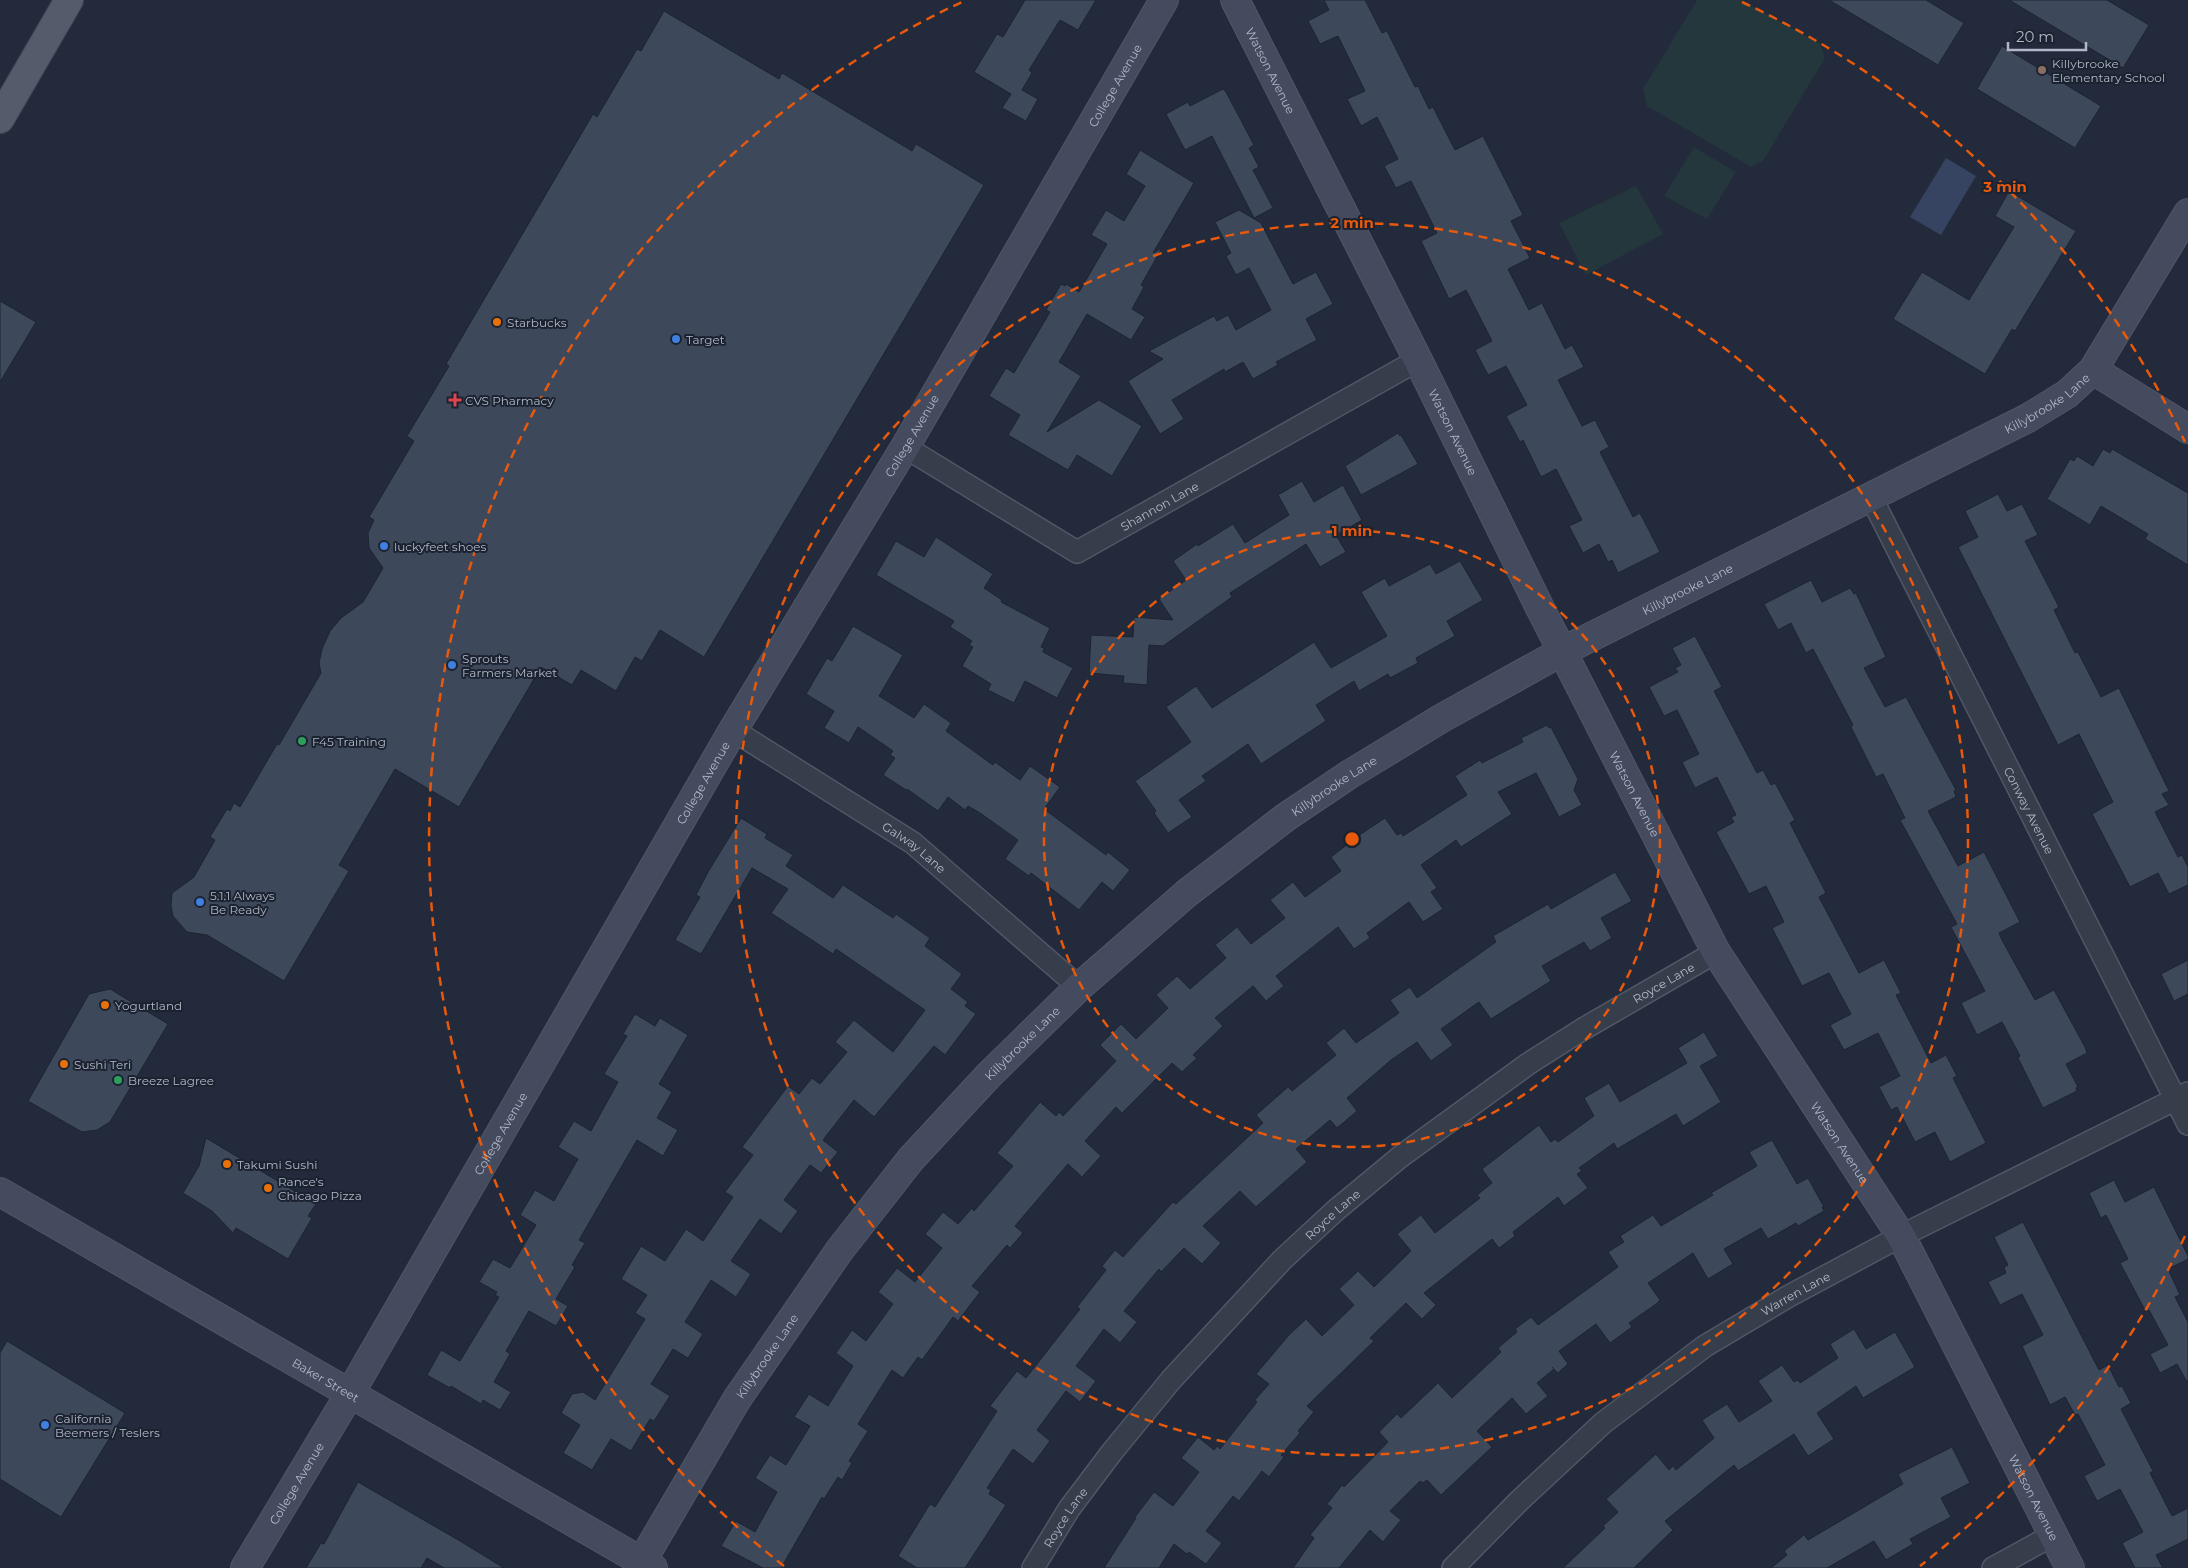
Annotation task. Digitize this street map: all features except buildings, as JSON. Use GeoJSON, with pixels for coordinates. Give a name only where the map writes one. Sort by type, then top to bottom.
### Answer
{"type":"FeatureCollection","features":[{"type":"Feature","properties":{"kind":"main road"},"geometry":{"type":"LineString","coordinates":[[0,119],[70,0]]}},
{"type":"Feature","properties":{"kind":"street","name":"College Avenue"},"geometry":{"type":"LineString","coordinates":[[245,1568],[350,1395],[733,730],[905,447],[1164,0]]}},
{"type":"Feature","properties":{"kind":"street","name":"Watson Avenue"},"geometry":{"type":"LineString","coordinates":[[1235,0],[1716,952],[1902,1236],[2070,1568]]}},
{"type":"Feature","properties":{"kind":"street","name":"Killybrooke Lane"},"geometry":{"type":"LineString","coordinates":[[647,1565],[737,1399],[839,1251],[911,1159],[989,1075],[1079,987],[1187,893],[1286,818],[1350,774],[1442,718],[1563,651],[2028,418],[2067,394],[2093,370],[2188,213]]}},
{"type":"Feature","properties":{"kind":"street","name":"Shannon Lane"},"geometry":{"type":"LineString","coordinates":[[905,447],[1077,552],[1418,360]]}},
{"type":"Feature","properties":{"kind":"street"},"geometry":{"type":"LineString","coordinates":[[2093,370],[2188,428]]}},
{"type":"Feature","properties":{"kind":"street","name":"Conway Avenue"},"geometry":{"type":"LineString","coordinates":[[1871,497],[2182,1096],[2188,1124]]}},
{"type":"Feature","properties":{"kind":"street","name":"Galway Lane"},"geometry":{"type":"LineString","coordinates":[[733,730],[914,844],[1079,987]]}},
{"type":"Feature","properties":{"kind":"street","name":"Royce Lane"},"geometry":{"type":"LineString","coordinates":[[1033,1568],[1069,1510],[1112,1452],[1171,1380],[1282,1260],[1336,1210],[1400,1156],[1528,1064],[1583,1028],[1716,952]]}},
{"type":"Feature","properties":{"kind":"street","name":"Warren Lane"},"geometry":{"type":"LineString","coordinates":[[1453,1568],[1519,1501],[1603,1423],[1705,1346],[1789,1296],[1902,1236],[2182,1096]]}},
{"type":"Feature","properties":{"kind":"street","name":"Baker Street"},"geometry":{"type":"LineString","coordinates":[[0,1192],[647,1565]]}},
{"type":"Feature","properties":{"kind":"street"},"geometry":{"type":"LineString","coordinates":[[1993,1568],[2053,1535]]}},
{"type":"Feature","properties":{"kind":"green space"},"geometry":{"type":"Polygon","coordinates":[[[1697,0],[1742,0],[1820,44],[1825,58],[1763,161],[1751,167],[1647,106],[1643,89],[1697,0]]]}},
{"type":"Feature","properties":{"kind":"green space"},"geometry":{"type":"Polygon","coordinates":[[[1694,147],[1736,172],[1707,219],[1664,196],[1694,147]]]}},
{"type":"Feature","properties":{"kind":"green space"},"geometry":{"type":"Polygon","coordinates":[[[1636,186],[1663,234],[1586,275],[1559,223],[1636,186]]]}},
{"type":"Feature","properties":{"kind":"water"},"geometry":{"type":"Polygon","coordinates":[[[1946,158],[1976,176],[1941,235],[1910,217],[1946,158]]]}},
{"type":"Feature","properties":{"kind":"place","name":"Killybrooke Elementary School"},"geometry":{"type":"Point","coordinates":[2042,70]}},
{"type":"Feature","properties":{"kind":"place","name":"Starbucks"},"geometry":{"type":"Point","coordinates":[497,322]}},
{"type":"Feature","properties":{"kind":"place","name":"Target"},"geometry":{"type":"Point","coordinates":[676,339]}},
{"type":"Feature","properties":{"kind":"place","name":"CVS Pharmacy"},"geometry":{"type":"Point","coordinates":[455,400]}},
{"type":"Feature","properties":{"kind":"place","name":"luckyfeet shoes"},"geometry":{"type":"Point","coordinates":[384,546]}},
{"type":"Feature","properties":{"kind":"place","name":"Sprouts Farmers Market"},"geometry":{"type":"Point","coordinates":[452,665]}},
{"type":"Feature","properties":{"kind":"place","name":"F45 Training"},"geometry":{"type":"Point","coordinates":[302,741]}},
{"type":"Feature","properties":{"kind":"place","name":"5.1.1 Always Be Ready"},"geometry":{"type":"Point","coordinates":[200,902]}},
{"type":"Feature","properties":{"kind":"place","name":"Yogurtland"},"geometry":{"type":"Point","coordinates":[105,1005]}},
{"type":"Feature","properties":{"kind":"place","name":"Sushi Teri"},"geometry":{"type":"Point","coordinates":[64,1064]}},
{"type":"Feature","properties":{"kind":"place","name":"Breeze Lagree"},"geometry":{"type":"Point","coordinates":[118,1080]}},
{"type":"Feature","properties":{"kind":"place","name":"Takumi Sushi"},"geometry":{"type":"Point","coordinates":[227,1164]}},
{"type":"Feature","properties":{"kind":"place","name":"Rance's Chicago Pizza"},"geometry":{"type":"Point","coordinates":[268,1188]}},
{"type":"Feature","properties":{"kind":"place","name":"California Beemers / Teslers"},"geometry":{"type":"Point","coordinates":[45,1425]}}]}
